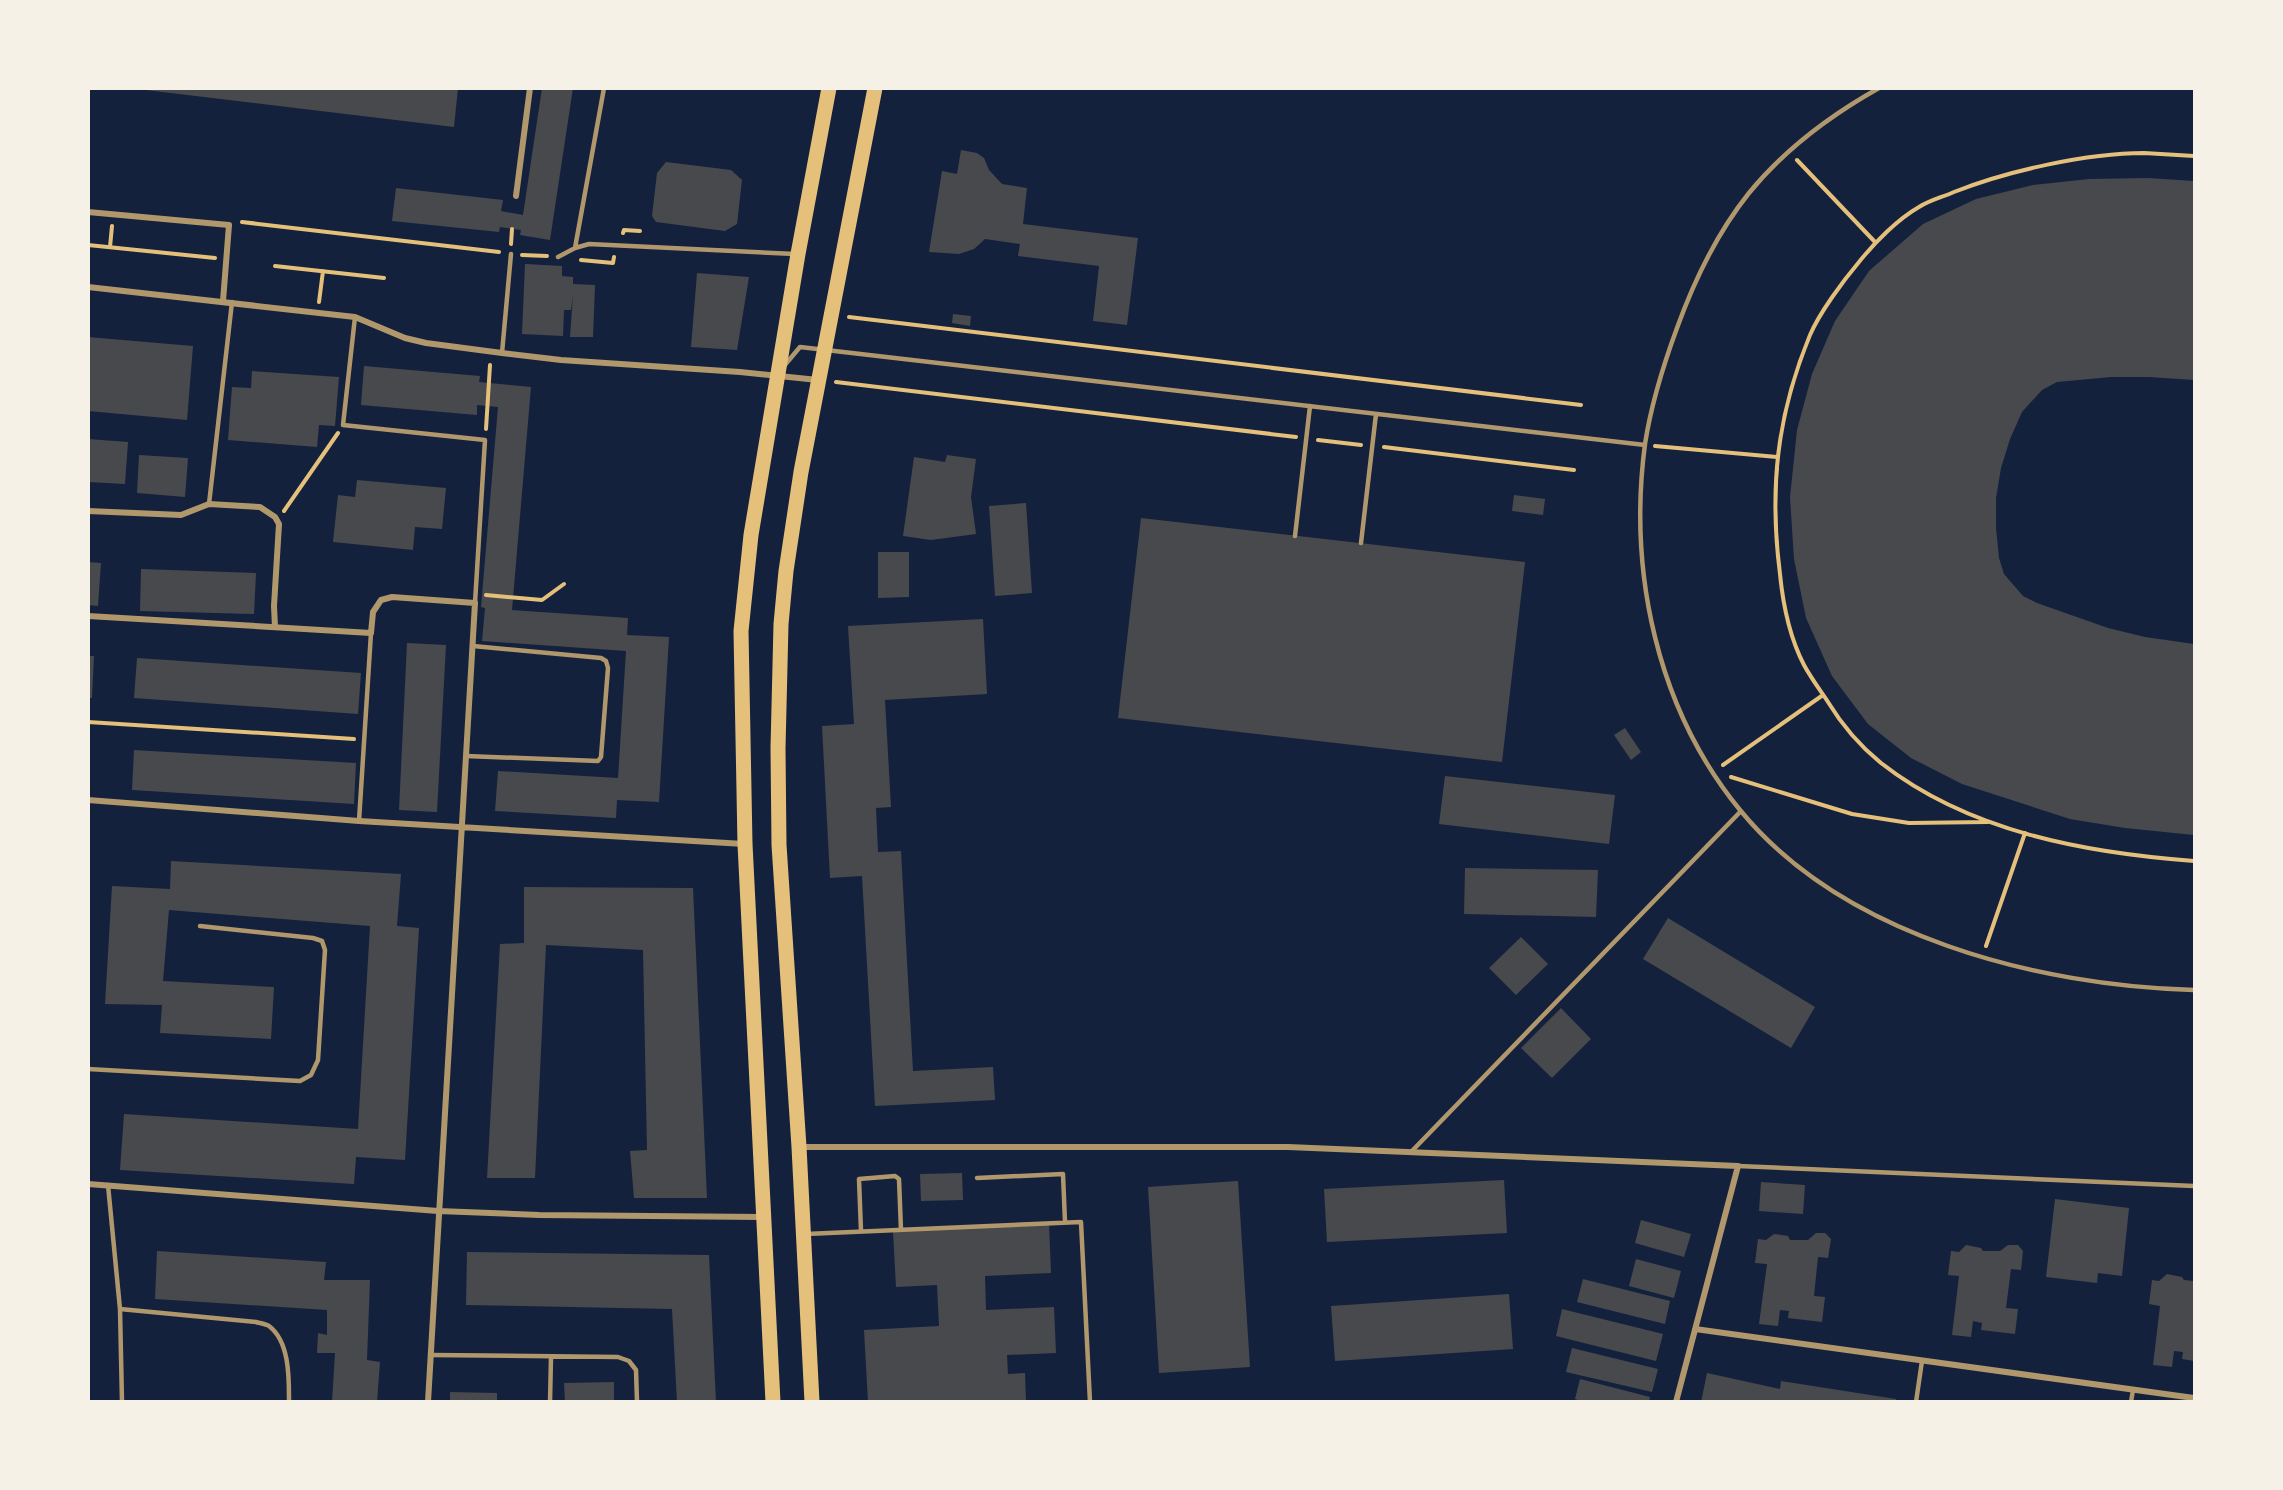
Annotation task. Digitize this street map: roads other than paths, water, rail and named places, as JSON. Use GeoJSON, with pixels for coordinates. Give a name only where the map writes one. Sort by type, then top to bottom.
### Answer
{"type":"FeatureCollection","features":[{"type":"Feature","properties":{"kind":"main road"},"geometry":{"type":"LineString","coordinates":[[773,1401],[745,844],[740,675],[743,608],[751,535],[798,254],[829,88]]}},
{"type":"Feature","properties":{"kind":"main road"},"geometry":{"type":"LineString","coordinates":[[812,1401],[799,1147],[779,845],[779,674],[786,571],[801,472],[875,88]]}},
{"type":"Feature","properties":{"kind":"street"},"geometry":{"type":"LineString","coordinates":[[516,196],[530,88]]}},
{"type":"Feature","properties":{"kind":"street"},"geometry":{"type":"LineString","coordinates":[[88,212],[229,225],[223,301]]}},
{"type":"Feature","properties":{"kind":"street"},"geometry":{"type":"LineString","coordinates":[[88,287],[355,317],[405,338],[491,352],[561,360],[819,380]]}},
{"type":"Feature","properties":{"kind":"street"},"geometry":{"type":"LineString","coordinates":[[88,511],[181,515],[209,504],[260,507],[278,520],[275,627]]}},
{"type":"Feature","properties":{"kind":"street"},"geometry":{"type":"LineString","coordinates":[[88,616],[371,633],[373,612],[381,600],[392,597],[475,603],[428,1401]]}},
{"type":"Feature","properties":{"kind":"street"},"geometry":{"type":"LineString","coordinates":[[88,800],[461,828],[745,844]]}},
{"type":"Feature","properties":{"kind":"street"},"geometry":{"type":"LineString","coordinates":[[799,1147],[1288,1147],[1738,1166],[1676,1401]]}},
{"type":"Feature","properties":{"kind":"street"},"geometry":{"type":"LineString","coordinates":[[88,1184],[438,1211],[538,1215],[763,1218]]}},
{"type":"Feature","properties":{"kind":"street"},"geometry":{"type":"LineString","coordinates":[[1695,1329],[2194,1398]]}},
{"type":"Feature","properties":{"kind":"lane"},"geometry":{"type":"LineString","coordinates":[[575,248],[604,88]]}},
{"type":"Feature","properties":{"kind":"lane"},"geometry":{"type":"LineString","coordinates":[[1865,96],[1869,88]]}},
{"type":"Feature","properties":{"kind":"lane"},"geometry":{"type":"LineString","coordinates":[[1879,88],[1830,118],[1790,152],[1749,193],[1717,240],[1692,287],[1668,351],[1653,403],[1645,445],[1641,545],[1644,588],[1674,698],[1713,772],[1741,811],[1771,842],[1838,895],[1884,920],[1982,957],[2077,979],[2128,986],[2194,990]]}},
{"type":"Feature","properties":{"kind":"lane"},"geometry":{"type":"LineString","coordinates":[[558,257],[589,244],[798,254]]}},
{"type":"Feature","properties":{"kind":"lane"},"geometry":{"type":"LineString","coordinates":[[502,353],[511,254]]}},
{"type":"Feature","properties":{"kind":"lane"},"geometry":{"type":"LineString","coordinates":[[209,504],[232,302]]}},
{"type":"Feature","properties":{"kind":"lane"},"geometry":{"type":"LineString","coordinates":[[355,317],[343,425],[485,440],[475,603]]}},
{"type":"Feature","properties":{"kind":"lane"},"geometry":{"type":"LineString","coordinates":[[777,375],[800,347],[1645,445]]}},
{"type":"Feature","properties":{"kind":"lane"},"geometry":{"type":"LineString","coordinates":[[1295,536],[1310,406]]}},
{"type":"Feature","properties":{"kind":"lane"},"geometry":{"type":"LineString","coordinates":[[1361,543],[1376,414]]}},
{"type":"Feature","properties":{"kind":"lane"},"geometry":{"type":"LineString","coordinates":[[358,821],[371,633]]}},
{"type":"Feature","properties":{"kind":"lane"},"geometry":{"type":"LineString","coordinates":[[466,756],[598,761],[601,756],[608,668],[606,661],[601,658],[473,646]]}},
{"type":"Feature","properties":{"kind":"lane"},"geometry":{"type":"LineString","coordinates":[[1411,1152],[1741,811]]}},
{"type":"Feature","properties":{"kind":"lane"},"geometry":{"type":"LineString","coordinates":[[88,1070],[300,1081],[311,1075],[318,1060],[325,950],[322,941],[313,938],[200,926]]}},
{"type":"Feature","properties":{"kind":"lane"},"geometry":{"type":"LineString","coordinates":[[1738,1166],[2194,1186]]}},
{"type":"Feature","properties":{"kind":"lane"},"geometry":{"type":"LineString","coordinates":[[977,1178],[1063,1174],[1065,1222]]}},
{"type":"Feature","properties":{"kind":"lane"},"geometry":{"type":"LineString","coordinates":[[861,1231],[859,1179],[895,1176],[899,1179],[902,1230]]}},
{"type":"Feature","properties":{"kind":"lane"},"geometry":{"type":"LineString","coordinates":[[108,1185],[120,1309],[122,1401]]}},
{"type":"Feature","properties":{"kind":"lane"},"geometry":{"type":"LineString","coordinates":[[803,1234],[1081,1222],[1090,1401]]}},
{"type":"Feature","properties":{"kind":"lane"},"geometry":{"type":"LineString","coordinates":[[120,1309],[255,1322],[269,1326],[282,1344],[289,1366],[289,1401]]}},
{"type":"Feature","properties":{"kind":"lane"},"geometry":{"type":"LineString","coordinates":[[430,1355],[618,1358],[629,1361],[636,1370],[637,1401]]}},
{"type":"Feature","properties":{"kind":"lane"},"geometry":{"type":"LineString","coordinates":[[550,1401],[551,1357]]}},
{"type":"Feature","properties":{"kind":"lane"},"geometry":{"type":"LineString","coordinates":[[1916,1401],[1922,1361]]}},
{"type":"Feature","properties":{"kind":"lane"},"geometry":{"type":"LineString","coordinates":[[2131,1401],[2133,1390]]}}]}
